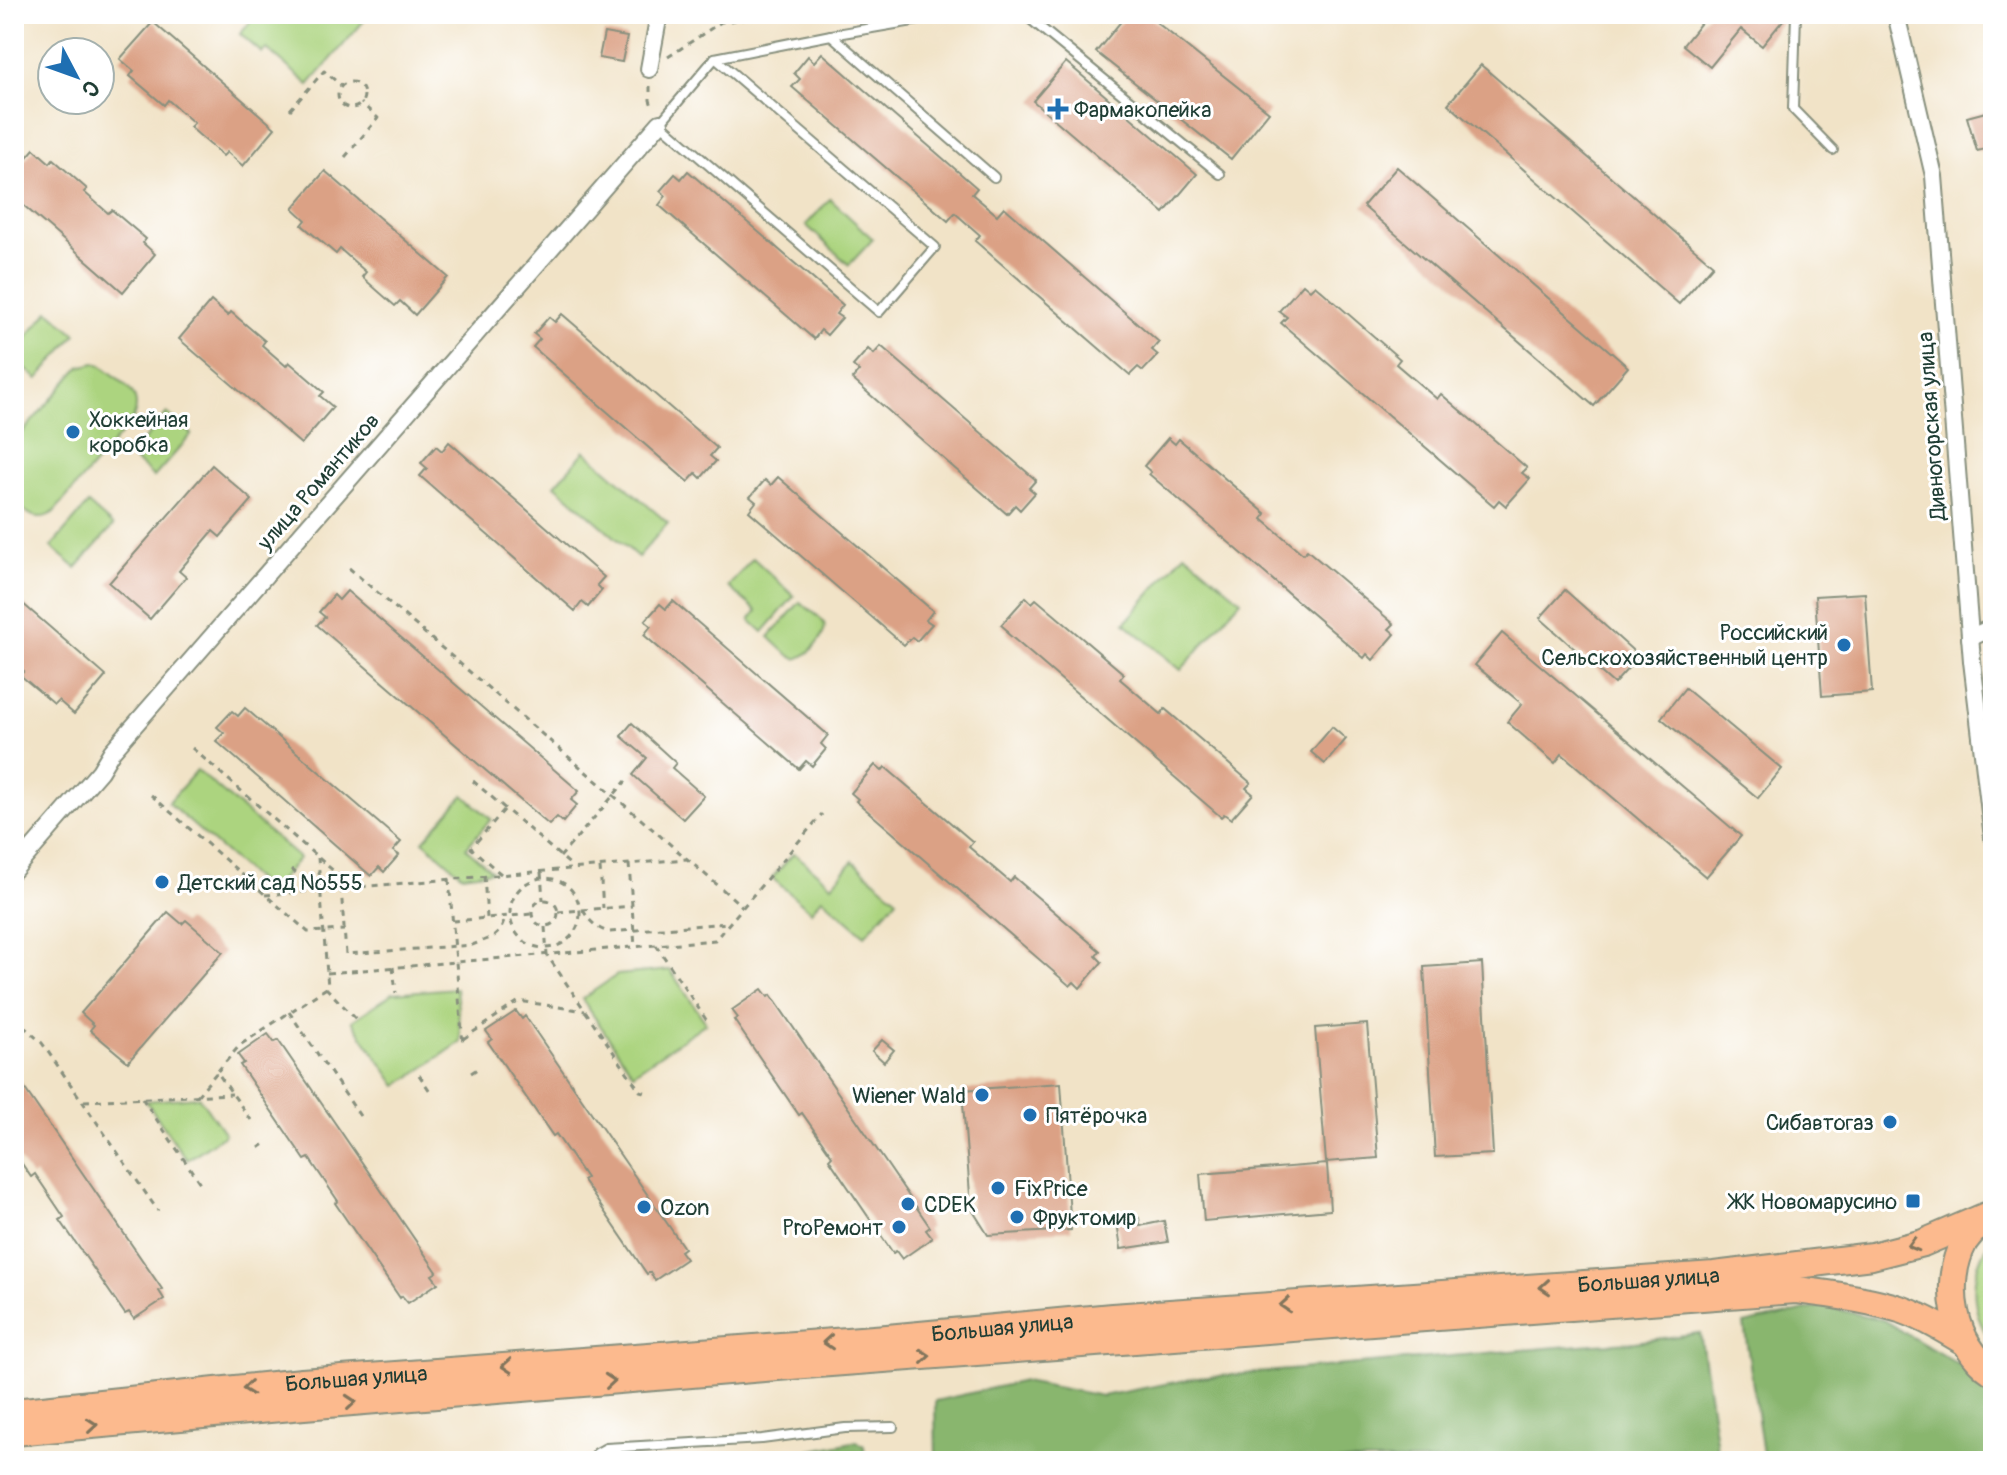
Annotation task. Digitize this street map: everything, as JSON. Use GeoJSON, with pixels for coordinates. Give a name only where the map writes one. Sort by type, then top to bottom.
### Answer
{"type":"FeatureCollection","features":[{"type":"Feature","properties":{"kind":"main road","name":"Большая улица"},"geometry":{"type":"LineString","coordinates":[[14,1432],[888,1348],[961,1330],[1714,1275],[1872,1256],[1923,1243],[1989,1213]]}},
{"type":"Feature","properties":{"kind":"main road"},"geometry":{"type":"LineString","coordinates":[[1989,1213],[1964,1243],[1953,1275],[1953,1310],[1965,1342],[1985,1367],[1993,1372]]}},
{"type":"Feature","properties":{"kind":"main road","name":"Большая улица"},"geometry":{"type":"LineString","coordinates":[[14,1412],[302,1382],[752,1347],[888,1348],[1102,1341],[1796,1290],[1848,1296],[1904,1311],[1965,1342]]}},
{"type":"Feature","properties":{"kind":"street"},"geometry":{"type":"LineString","coordinates":[[649,69],[659,14]]}},
{"type":"Feature","properties":{"kind":"street","name":"Дивногорская улица"},"geometry":{"type":"LineString","coordinates":[[1896,14],[1934,176],[1970,638],[1993,838]]}},
{"type":"Feature","properties":{"kind":"street","name":"улица Романтиков"},"geometry":{"type":"LineString","coordinates":[[14,870],[100,771],[112,751],[659,124]]}},
{"type":"Feature","properties":{"kind":"street"},"geometry":{"type":"LineString","coordinates":[[1970,638],[1993,627]]}},
{"type":"Feature","properties":{"kind":"lane"},"geometry":{"type":"LineString","coordinates":[[715,58],[935,247],[879,312],[659,124],[715,58],[954,14]]}},
{"type":"Feature","properties":{"kind":"lane"},"geometry":{"type":"LineString","coordinates":[[1024,14],[1220,174]]}},
{"type":"Feature","properties":{"kind":"lane"},"geometry":{"type":"LineString","coordinates":[[1796,14],[1793,109],[1833,150]]}},
{"type":"Feature","properties":{"kind":"lane"},"geometry":{"type":"LineString","coordinates":[[831,35],[994,177]]}},
{"type":"Feature","properties":{"kind":"lane"},"geometry":{"type":"LineString","coordinates":[[591,1461],[606,1448],[762,1439],[845,1428],[893,1427]]}},
{"type":"Feature","properties":{"kind":"path"},"geometry":{"type":"LineString","coordinates":[[659,124],[650,100],[649,69],[721,22],[790,14]]}},
{"type":"Feature","properties":{"kind":"path"},"geometry":{"type":"LineString","coordinates":[[290,110],[324,71],[342,86]]}},
{"type":"Feature","properties":{"kind":"path"},"geometry":{"type":"LineString","coordinates":[[352,82],[362,87],[364,98],[361,103],[351,107],[341,102],[338,97],[342,86],[352,82]]}},
{"type":"Feature","properties":{"kind":"path"},"geometry":{"type":"LineString","coordinates":[[345,157],[378,118],[361,103]]}},
{"type":"Feature","properties":{"kind":"path"},"geometry":{"type":"LineString","coordinates":[[349,568],[743,907]]}},
{"type":"Feature","properties":{"kind":"path"},"geometry":{"type":"LineString","coordinates":[[192,748],[352,887]]}},
{"type":"Feature","properties":{"kind":"path"},"geometry":{"type":"LineString","coordinates":[[473,781],[574,869]]}},
{"type":"Feature","properties":{"kind":"path"},"geometry":{"type":"LineString","coordinates":[[560,857],[626,781]]}},
{"type":"Feature","properties":{"kind":"path"},"geometry":{"type":"LineString","coordinates":[[151,795],[308,932],[344,930]]}},
{"type":"Feature","properties":{"kind":"path"},"geometry":{"type":"LineString","coordinates":[[502,875],[471,848],[505,809]]}},
{"type":"Feature","properties":{"kind":"path"},"geometry":{"type":"LineString","coordinates":[[327,973],[715,940],[822,814]]}},
{"type":"Feature","properties":{"kind":"path"},"geometry":{"type":"LineString","coordinates":[[197,1096],[240,1045],[328,987],[318,890],[318,858]]}},
{"type":"Feature","properties":{"kind":"path"},"geometry":{"type":"LineString","coordinates":[[265,895],[687,859]]}},
{"type":"Feature","properties":{"kind":"path"},"geometry":{"type":"LineString","coordinates":[[629,864],[635,947]]}},
{"type":"Feature","properties":{"kind":"path"},"geometry":{"type":"LineString","coordinates":[[600,867],[603,908]]}},
{"type":"Feature","properties":{"kind":"path"},"geometry":{"type":"LineString","coordinates":[[291,869],[318,890]]}},
{"type":"Feature","properties":{"kind":"path"},"geometry":{"type":"LineString","coordinates":[[541,872],[543,900]]}},
{"type":"Feature","properties":{"kind":"path"},"geometry":{"type":"LineString","coordinates":[[484,876],[487,918]]}},
{"type":"Feature","properties":{"kind":"path"},"geometry":{"type":"LineString","coordinates":[[449,879],[463,1045]]}},
{"type":"Feature","properties":{"kind":"path"},"geometry":{"type":"LineString","coordinates":[[341,888],[346,954],[472,945],[493,937],[508,916],[516,893],[532,881],[542,879],[552,879],[569,888],[590,921],[609,932],[730,923]]}},
{"type":"Feature","properties":{"kind":"path"},"geometry":{"type":"LineString","coordinates":[[543,900],[554,904],[558,912],[555,921],[545,927]]}},
{"type":"Feature","properties":{"kind":"path"},"geometry":{"type":"LineString","coordinates":[[543,900],[534,906],[532,914],[535,923],[545,927]]}},
{"type":"Feature","properties":{"kind":"path"},"geometry":{"type":"LineString","coordinates":[[558,912],[632,906]]}},
{"type":"Feature","properties":{"kind":"path"},"geometry":{"type":"LineString","coordinates":[[508,916],[520,938],[528,944],[547,948],[557,946],[573,934],[581,910]]}},
{"type":"Feature","properties":{"kind":"path"},"geometry":{"type":"LineString","coordinates":[[453,921],[532,914]]}},
{"type":"Feature","properties":{"kind":"path"},"geometry":{"type":"LineString","coordinates":[[545,927],[547,955],[640,1091],[648,1093]]}},
{"type":"Feature","properties":{"kind":"path"},"geometry":{"type":"LineString","coordinates":[[656,945],[709,1024]]}},
{"type":"Feature","properties":{"kind":"path"},"geometry":{"type":"LineString","coordinates":[[393,967],[396,993]]}},
{"type":"Feature","properties":{"kind":"path"},"geometry":{"type":"LineString","coordinates":[[326,988],[356,1019]]}},
{"type":"Feature","properties":{"kind":"path"},"geometry":{"type":"LineString","coordinates":[[463,1039],[519,1001],[585,1011]]}},
{"type":"Feature","properties":{"kind":"path"},"geometry":{"type":"LineString","coordinates":[[289,1012],[360,1116]]}},
{"type":"Feature","properties":{"kind":"path"},"geometry":{"type":"LineString","coordinates":[[14,1018],[42,1043],[158,1211]]}},
{"type":"Feature","properties":{"kind":"path"},"geometry":{"type":"LineString","coordinates":[[471,1073],[479,1068]]}},
{"type":"Feature","properties":{"kind":"path"},"geometry":{"type":"LineString","coordinates":[[217,1072],[251,1120]]}},
{"type":"Feature","properties":{"kind":"path"},"geometry":{"type":"LineString","coordinates":[[419,1075],[432,1094]]}},
{"type":"Feature","properties":{"kind":"path"},"geometry":{"type":"LineString","coordinates":[[82,1101],[232,1094]]}},
{"type":"Feature","properties":{"kind":"path"},"geometry":{"type":"LineString","coordinates":[[142,1098],[200,1183]]}},
{"type":"Feature","properties":{"kind":"path"},"geometry":{"type":"LineString","coordinates":[[259,1148],[266,1143]]}},
{"type":"Feature","properties":{"kind":"green space"},"geometry":{"type":"Polygon","coordinates":[[[257,14],[369,15],[309,85],[267,49],[262,53],[240,34],[257,14]]]}},
{"type":"Feature","properties":{"kind":"green space"},"geometry":{"type":"Polygon","coordinates":[[[830,199],[873,239],[849,265],[806,225],[830,199]]]}},
{"type":"Feature","properties":{"kind":"green space"},"geometry":{"type":"Polygon","coordinates":[[[49,311],[76,334],[38,379],[14,358],[14,352],[49,311]]]}},
{"type":"Feature","properties":{"kind":"green space","name":"Хоккейная коробка"},"geometry":{"type":"Polygon","coordinates":[[[95,363],[129,388],[134,395],[136,411],[132,421],[53,513],[37,517],[14,502],[14,442],[80,367],[95,363]]]}},
{"type":"Feature","properties":{"kind":"green space"},"geometry":{"type":"Polygon","coordinates":[[[167,413],[192,434],[154,477],[130,456],[167,413]]]}},
{"type":"Feature","properties":{"kind":"green space"},"geometry":{"type":"Polygon","coordinates":[[[585,451],[668,523],[638,557],[555,485],[585,451]]]}},
{"type":"Feature","properties":{"kind":"green space"},"geometry":{"type":"Polygon","coordinates":[[[88,504],[113,526],[76,568],[51,547],[88,504]]]}},
{"type":"Feature","properties":{"kind":"green space"},"geometry":{"type":"Polygon","coordinates":[[[1185,553],[1241,600],[1181,670],[1125,623],[1185,553]]]}},
{"type":"Feature","properties":{"kind":"green space"},"geometry":{"type":"Polygon","coordinates":[[[753,558],[794,596],[763,632],[750,620],[757,611],[728,587],[753,558]]]}},
{"type":"Feature","properties":{"kind":"green space"},"geometry":{"type":"Polygon","coordinates":[[[800,602],[820,618],[825,628],[810,651],[794,658],[769,637],[800,602]]]}},
{"type":"Feature","properties":{"kind":"green space"},"geometry":{"type":"Polygon","coordinates":[[[197,770],[299,858],[270,892],[168,803],[197,770]]]}},
{"type":"Feature","properties":{"kind":"green space"},"geometry":{"type":"Polygon","coordinates":[[[464,795],[491,819],[466,848],[492,871],[462,875],[423,841],[464,795]]]}},
{"type":"Feature","properties":{"kind":"green space"},"geometry":{"type":"Polygon","coordinates":[[[794,853],[832,885],[853,861],[897,899],[865,935],[822,898],[811,911],[772,878],[794,853]]]}},
{"type":"Feature","properties":{"kind":"green space"},"geometry":{"type":"Polygon","coordinates":[[[670,970],[706,1023],[633,1073],[582,999],[617,975],[670,970]]]}},
{"type":"Feature","properties":{"kind":"green space"},"geometry":{"type":"Polygon","coordinates":[[[456,988],[461,1042],[397,1086],[352,1021],[393,993],[456,988]]]}},
{"type":"Feature","properties":{"kind":"green space"},"geometry":{"type":"Polygon","coordinates":[[[199,1097],[225,1134],[187,1160],[146,1101],[199,1097]]]}},
{"type":"Feature","properties":{"kind":"green space"},"geometry":{"type":"Polygon","coordinates":[[[1993,1239],[1993,1342],[1977,1312],[1974,1288],[1978,1265],[1993,1239]]]}},
{"type":"Feature","properties":{"kind":"green space"},"geometry":{"type":"Polygon","coordinates":[[[1823,1306],[1883,1320],[1993,1385],[1993,1461],[1764,1461],[1744,1324],[1823,1306]]]}},
{"type":"Feature","properties":{"kind":"green space"},"geometry":{"type":"Polygon","coordinates":[[[1700,1333],[1719,1461],[936,1461],[935,1401],[1024,1381],[1102,1396],[1197,1378],[1635,1342],[1700,1333]]]}},
{"type":"Feature","properties":{"kind":"green space"},"geometry":{"type":"Polygon","coordinates":[[[857,1441],[864,1446],[865,1461],[759,1461],[857,1441]]]}},
{"type":"Feature","properties":{"kind":"water"},"geometry":{"type":"Polygon","coordinates":[[[1860,1454],[1860,1461],[1788,1461],[1788,1458],[1860,1454]]]}},
{"type":"Feature","properties":{"kind":"building"},"geometry":{"type":"Polygon","coordinates":[[[1127,14],[1146,14],[1269,112],[1231,159],[1096,52],[1127,14]]]}},
{"type":"Feature","properties":{"kind":"building"},"geometry":{"type":"Polygon","coordinates":[[[1708,14],[1788,14],[1762,46],[1741,29],[1710,67],[1683,45],[1708,14]]]}},
{"type":"Feature","properties":{"kind":"building"},"geometry":{"type":"Polygon","coordinates":[[[153,22],[275,128],[243,166],[227,152],[223,156],[190,127],[194,123],[168,100],[164,105],[130,76],[134,71],[120,59],[153,22]]]}},
{"type":"Feature","properties":{"kind":"building"},"geometry":{"type":"Polygon","coordinates":[[[604,33],[627,37],[622,62],[599,58],[604,33]]]}},
{"type":"Feature","properties":{"kind":"building"},"geometry":{"type":"Polygon","coordinates":[[[822,53],[977,188],[972,194],[997,215],[1004,207],[1159,342],[1152,350],[1158,355],[1143,371],[1138,367],[1130,375],[975,241],[980,235],[955,213],[948,221],[792,87],[800,79],[794,73],[808,56],[814,62],[822,53]]]}},
{"type":"Feature","properties":{"kind":"building"},"geometry":{"type":"Polygon","coordinates":[[[1066,62],[1197,174],[1164,213],[1033,101],[1066,62]]]}},
{"type":"Feature","properties":{"kind":"building"},"geometry":{"type":"Polygon","coordinates":[[[1481,65],[1713,265],[1679,304],[1448,104],[1481,65]]]}},
{"type":"Feature","properties":{"kind":"building"},"geometry":{"type":"Polygon","coordinates":[[[1993,110],[1993,147],[1977,151],[1967,117],[1993,110]]]}},
{"type":"Feature","properties":{"kind":"building"},"geometry":{"type":"Polygon","coordinates":[[[34,149],[50,163],[53,159],[87,189],[84,192],[108,213],[112,210],[146,239],[143,243],[155,254],[123,292],[14,197],[14,172],[34,149]]]}},
{"type":"Feature","properties":{"kind":"building"},"geometry":{"type":"Polygon","coordinates":[[[1397,167],[1628,367],[1594,406],[1363,206],[1397,167]]]}},
{"type":"Feature","properties":{"kind":"building"},"geometry":{"type":"Polygon","coordinates":[[[325,171],[448,277],[415,315],[400,301],[395,306],[362,277],[366,272],[340,249],[336,254],[302,225],[306,220],[293,208],[325,171]]]}},
{"type":"Feature","properties":{"kind":"building"},"geometry":{"type":"Polygon","coordinates":[[[688,171],[843,305],[836,314],[842,318],[827,335],[821,330],[814,339],[659,205],[666,196],[660,191],[675,174],[681,179],[688,171]]]}},
{"type":"Feature","properties":{"kind":"building"},"geometry":{"type":"Polygon","coordinates":[[[1303,284],[1310,290],[1315,285],[1400,359],[1396,364],[1437,399],[1441,394],[1527,468],[1522,473],[1530,479],[1506,506],[1499,500],[1494,506],[1281,323],[1287,317],[1279,311],[1303,284]]]}},
{"type":"Feature","properties":{"kind":"building"},"geometry":{"type":"Polygon","coordinates":[[[211,301],[228,316],[231,312],[265,341],[262,345],[286,366],[289,362],[324,392],[320,396],[333,407],[301,444],[179,339],[211,301]]]}},
{"type":"Feature","properties":{"kind":"building"},"geometry":{"type":"Polygon","coordinates":[[[562,314],[717,448],[710,456],[716,461],[701,478],[696,473],[688,482],[533,347],[540,339],[534,334],[549,317],[555,322],[562,314]]]}},
{"type":"Feature","properties":{"kind":"building"},"geometry":{"type":"Polygon","coordinates":[[[881,346],[1036,480],[1029,488],[1035,493],[1020,510],[1015,505],[1007,514],[852,379],[859,371],[853,366],[868,349],[874,354],[881,346]]]}},
{"type":"Feature","properties":{"kind":"building"},"geometry":{"type":"Polygon","coordinates":[[[1168,438],[1175,444],[1179,439],[1266,514],[1262,519],[1303,554],[1307,550],[1394,624],[1389,629],[1395,634],[1373,660],[1367,654],[1364,658],[1149,474],[1151,472],[1144,466],[1168,438]]]}},
{"type":"Feature","properties":{"kind":"building"},"geometry":{"type":"Polygon","coordinates":[[[449,442],[604,577],[597,585],[602,590],[588,607],[582,602],[575,611],[420,476],[427,468],[421,463],[436,446],[442,451],[449,442]]]}},
{"type":"Feature","properties":{"kind":"building"},"geometry":{"type":"Polygon","coordinates":[[[212,465],[252,500],[220,537],[213,531],[179,571],[186,577],[150,619],[109,583],[212,465]]]}},
{"type":"Feature","properties":{"kind":"building"},"geometry":{"type":"Polygon","coordinates":[[[778,477],[933,611],[926,620],[932,624],[917,641],[912,637],[904,645],[749,511],[756,502],[750,497],[765,480],[771,485],[778,477]]]}},
{"type":"Feature","properties":{"kind":"building"},"geometry":{"type":"Polygon","coordinates":[[[1565,590],[1639,656],[1614,684],[1540,618],[1565,590]]]}},
{"type":"Feature","properties":{"kind":"building"},"geometry":{"type":"Polygon","coordinates":[[[347,591],[579,791],[571,800],[577,805],[563,822],[557,817],[549,825],[317,625],[325,617],[319,612],[334,595],[339,600],[347,591]]]}},
{"type":"Feature","properties":{"kind":"building"},"geometry":{"type":"Polygon","coordinates":[[[1865,593],[1872,692],[1822,696],[1815,596],[1865,593]]]}},
{"type":"Feature","properties":{"kind":"building"},"geometry":{"type":"Polygon","coordinates":[[[14,596],[106,676],[74,714],[58,700],[54,704],[20,675],[24,671],[14,662],[14,596]]]}},
{"type":"Feature","properties":{"kind":"building"},"geometry":{"type":"Polygon","coordinates":[[[1026,597],[1032,603],[1036,599],[1124,674],[1120,679],[1161,714],[1165,709],[1251,783],[1246,788],[1253,794],[1231,819],[1224,814],[1221,817],[1007,633],[1001,625],[1026,597]]]}},
{"type":"Feature","properties":{"kind":"building"},"geometry":{"type":"Polygon","coordinates":[[[673,601],[828,735],[821,744],[826,749],[812,766],[806,761],[799,769],[644,635],[651,626],[645,621],[660,604],[666,609],[673,601]]]}},
{"type":"Feature","properties":{"kind":"building"},"geometry":{"type":"Polygon","coordinates":[[[1502,633],[1741,836],[1706,877],[1562,754],[1555,763],[1507,722],[1522,704],[1475,665],[1502,633]]]}},
{"type":"Feature","properties":{"kind":"building"},"geometry":{"type":"Polygon","coordinates":[[[1685,688],[1782,769],[1758,798],[1661,718],[1685,688]]]}},
{"type":"Feature","properties":{"kind":"building"},"geometry":{"type":"Polygon","coordinates":[[[245,708],[401,842],[393,851],[399,855],[384,872],[379,867],[371,876],[216,741],[224,733],[217,727],[232,711],[238,716],[245,708]]]}},
{"type":"Feature","properties":{"kind":"building"},"geometry":{"type":"Polygon","coordinates":[[[632,723],[676,763],[672,768],[704,796],[683,819],[633,775],[647,758],[621,736],[632,723]]]}},
{"type":"Feature","properties":{"kind":"building"},"geometry":{"type":"Polygon","coordinates":[[[1332,727],[1346,739],[1325,764],[1311,752],[1332,727]]]}},
{"type":"Feature","properties":{"kind":"building"},"geometry":{"type":"Polygon","coordinates":[[[875,765],[882,771],[885,767],[973,842],[969,847],[1010,882],[1014,877],[1100,951],[1096,956],[1102,962],[1080,988],[1074,982],[1070,986],[856,801],[858,799],[851,793],[875,765]]]}},
{"type":"Feature","properties":{"kind":"building"},"geometry":{"type":"Polygon","coordinates":[[[168,912],[182,924],[186,920],[223,952],[128,1062],[90,1030],[94,1025],[81,1013],[168,912]]]}},
{"type":"Feature","properties":{"kind":"building"},"geometry":{"type":"Polygon","coordinates":[[[1482,963],[1493,1154],[1435,1157],[1424,967],[1482,963]]]}},
{"type":"Feature","properties":{"kind":"building"},"geometry":{"type":"Polygon","coordinates":[[[762,989],[768,997],[771,995],[930,1227],[926,1230],[932,1238],[902,1259],[896,1251],[893,1253],[829,1159],[832,1156],[802,1113],[799,1115],[734,1020],[738,1018],[732,1010],[762,989]]]}},
{"type":"Feature","properties":{"kind":"building"},"geometry":{"type":"Polygon","coordinates":[[[516,1011],[522,1019],[525,1016],[684,1248],[680,1251],[686,1259],[655,1280],[650,1272],[647,1274],[583,1180],[586,1178],[556,1134],[553,1136],[488,1042],[492,1039],[486,1031],[516,1011]]]}},
{"type":"Feature","properties":{"kind":"building"},"geometry":{"type":"Polygon","coordinates":[[[1367,1024],[1378,1158],[1326,1162],[1315,1028],[1367,1024]]]}},
{"type":"Feature","properties":{"kind":"building"},"geometry":{"type":"Polygon","coordinates":[[[268,1034],[274,1042],[278,1040],[437,1272],[432,1275],[438,1283],[408,1303],[402,1296],[400,1298],[335,1203],[338,1201],[309,1158],[305,1160],[240,1065],[244,1063],[238,1055],[268,1034]]]}},
{"type":"Feature","properties":{"kind":"building"},"geometry":{"type":"Polygon","coordinates":[[[882,1040],[894,1050],[884,1062],[872,1051],[882,1040]]]}},
{"type":"Feature","properties":{"kind":"building"},"geometry":{"type":"Polygon","coordinates":[[[14,1073],[162,1289],[159,1291],[164,1299],[134,1319],[129,1312],[125,1314],[60,1220],[64,1217],[35,1174],[31,1177],[14,1152],[14,1073]]]}},
{"type":"Feature","properties":{"kind":"building"},"geometry":{"type":"Polygon","coordinates":[[[1061,1083],[1071,1230],[988,1235],[971,1208],[962,1090],[1061,1083]]]}},
{"type":"Feature","properties":{"kind":"building"},"geometry":{"type":"Polygon","coordinates":[[[1327,1164],[1330,1210],[1204,1221],[1200,1174],[1327,1164]]]}},
{"type":"Feature","properties":{"kind":"building"},"geometry":{"type":"Polygon","coordinates":[[[1139,1218],[1140,1226],[1164,1221],[1168,1242],[1121,1249],[1117,1222],[1139,1218]]]}},
{"type":"Feature","properties":{"kind":"place","name":"Фармакопейка"},"geometry":{"type":"Point","coordinates":[1058,109]}},
{"type":"Feature","properties":{"kind":"place","name":"Хоккейная коробка"},"geometry":{"type":"Point","coordinates":[73,432]}},
{"type":"Feature","properties":{"kind":"place","name":"Российский Сельскохозяйственный центр"},"geometry":{"type":"Point","coordinates":[1844,645]}},
{"type":"Feature","properties":{"kind":"place","name":"Детский сад №555"},"geometry":{"type":"Point","coordinates":[162,882]}},
{"type":"Feature","properties":{"kind":"place","name":"Wiener Wald"},"geometry":{"type":"Point","coordinates":[982,1095]}},
{"type":"Feature","properties":{"kind":"place","name":"Пятёрочка"},"geometry":{"type":"Point","coordinates":[1030,1115]}},
{"type":"Feature","properties":{"kind":"place","name":"Сибавтогаз"},"geometry":{"type":"Point","coordinates":[1890,1122]}},
{"type":"Feature","properties":{"kind":"place","name":"FixPrice"},"geometry":{"type":"Point","coordinates":[998,1188]}},
{"type":"Feature","properties":{"kind":"place","name":"ЖК Новомарусино"},"geometry":{"type":"Point","coordinates":[1913,1201]}},
{"type":"Feature","properties":{"kind":"place","name":"CDEK"},"geometry":{"type":"Point","coordinates":[908,1204]}},
{"type":"Feature","properties":{"kind":"place","name":"Ozon"},"geometry":{"type":"Point","coordinates":[644,1207]}},
{"type":"Feature","properties":{"kind":"place","name":"Фруктомир"},"geometry":{"type":"Point","coordinates":[1017,1217]}},
{"type":"Feature","properties":{"kind":"place","name":"ProРемонт"},"geometry":{"type":"Point","coordinates":[899,1227]}}]}
